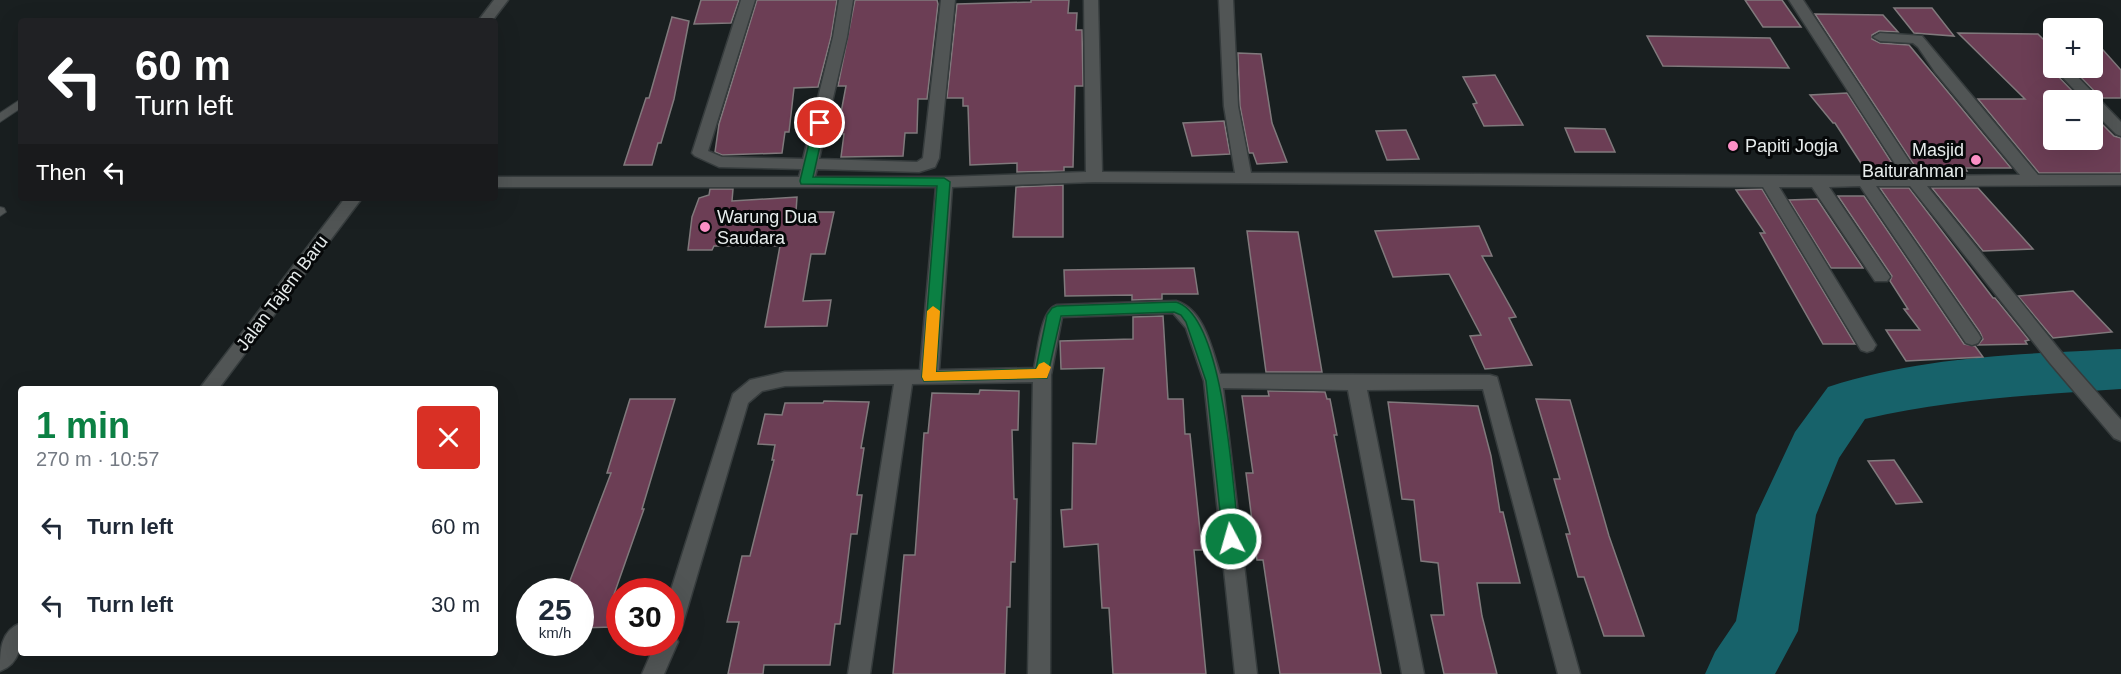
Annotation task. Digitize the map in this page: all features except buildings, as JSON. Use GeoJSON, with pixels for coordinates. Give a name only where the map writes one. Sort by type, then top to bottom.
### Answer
{"type":"FeatureCollection","features":[{"type":"Feature","properties":{"kind":"street"},"geometry":{"type":"LineString","coordinates":[[487,18],[501,0]]}},
{"type":"Feature","properties":{"kind":"street"},"geometry":{"type":"LineString","coordinates":[[748,0],[700,153],[719,162],[808,173],[944,182],[1094,177],[1818,183],[2121,180]]}},
{"type":"Feature","properties":{"kind":"street"},"geometry":{"type":"LineString","coordinates":[[808,173],[840,37],[846,0]]}},
{"type":"Feature","properties":{"kind":"street"},"geometry":{"type":"LineString","coordinates":[[498,182],[808,173],[919,167],[929,163],[948,0]]}},
{"type":"Feature","properties":{"kind":"street"},"geometry":{"type":"LineString","coordinates":[[1091,0],[1094,177]]}},
{"type":"Feature","properties":{"kind":"street"},"geometry":{"type":"LineString","coordinates":[[1227,0],[1231,106],[1244,178]]}},
{"type":"Feature","properties":{"kind":"street"},"geometry":{"type":"LineString","coordinates":[[1796,0],[1914,181],[2056,358],[2121,433]]}},
{"type":"Feature","properties":{"kind":"street"},"geometry":{"type":"LineString","coordinates":[[1880,37],[1917,39],[1923,44],[1940,69],[2033,180]]}},
{"type":"Feature","properties":{"kind":"street"},"geometry":{"type":"LineString","coordinates":[[2070,78],[2082,90]]}},
{"type":"Feature","properties":{"kind":"street"},"geometry":{"type":"LineString","coordinates":[[2103,112],[2121,131]]}},
{"type":"Feature","properties":{"kind":"street"},"geometry":{"type":"LineString","coordinates":[[929,377],[944,182]]}},
{"type":"Feature","properties":{"kind":"street"},"geometry":{"type":"LineString","coordinates":[[1768,182],[1868,345]]}},
{"type":"Feature","properties":{"kind":"street"},"geometry":{"type":"LineString","coordinates":[[1864,182],[1972,338]]}},
{"type":"Feature","properties":{"kind":"street"},"geometry":{"type":"LineString","coordinates":[[1818,183],[1881,277]]}},
{"type":"Feature","properties":{"kind":"street","name":"Jalan Tajem Baru"},"geometry":{"type":"LineString","coordinates":[[211,386],[352,201]]}},
{"type":"Feature","properties":{"kind":"street"},"geometry":{"type":"LineString","coordinates":[[1039,674],[1042,375],[1054,315],[1057,311],[1176,307],[1186,312],[1192,321],[1213,381],[1246,674]]}},
{"type":"Feature","properties":{"kind":"street"},"geometry":{"type":"LineString","coordinates":[[684,584],[740,399],[757,385],[773,381],[1042,375]]}},
{"type":"Feature","properties":{"kind":"street"},"geometry":{"type":"LineString","coordinates":[[859,674],[904,378]]}},
{"type":"Feature","properties":{"kind":"street"},"geometry":{"type":"LineString","coordinates":[[1213,381],[1490,382],[1569,674]]}},
{"type":"Feature","properties":{"kind":"street"},"geometry":{"type":"LineString","coordinates":[[1356,383],[1413,674]]}},
{"type":"Feature","properties":{"kind":"street"},"geometry":{"type":"LineString","coordinates":[[653,674],[661,656]]}},
{"type":"Feature","properties":{"kind":"lane"},"geometry":{"type":"LineString","coordinates":[[0,119],[18,104]]}},
{"type":"Feature","properties":{"kind":"waterway"},"geometry":{"type":"LineString","coordinates":[[1738,674],[1766,631],[1786,515],[1815,448],[1847,402],[1909,388],[1977,378],[2121,369]]}},
{"type":"Feature","properties":{"kind":"slow traffic"},"geometry":{"type":"LineString","coordinates":[[933,311],[929,377],[1042,375],[1044,367]]}},
{"type":"Feature","properties":{"kind":"place","name":"Papiti Jogja"},"geometry":{"type":"Point","coordinates":[1733,146]}},
{"type":"Feature","properties":{"kind":"place","name":"Masjid Baiturahman"},"geometry":{"type":"Point","coordinates":[1976,160]}},
{"type":"Feature","properties":{"kind":"place","name":"Warung Dua Saudara"},"geometry":{"type":"Point","coordinates":[705,227]}},
{"type":"Feature","properties":{"kind":"route"},"geometry":{"type":"LineString","coordinates":[[820,123],[806,181],[944,182],[941,197],[929,377],[1042,375],[1054,315],[1057,311],[1176,307],[1186,312],[1192,321],[1213,381],[1231,539]]}}]}
